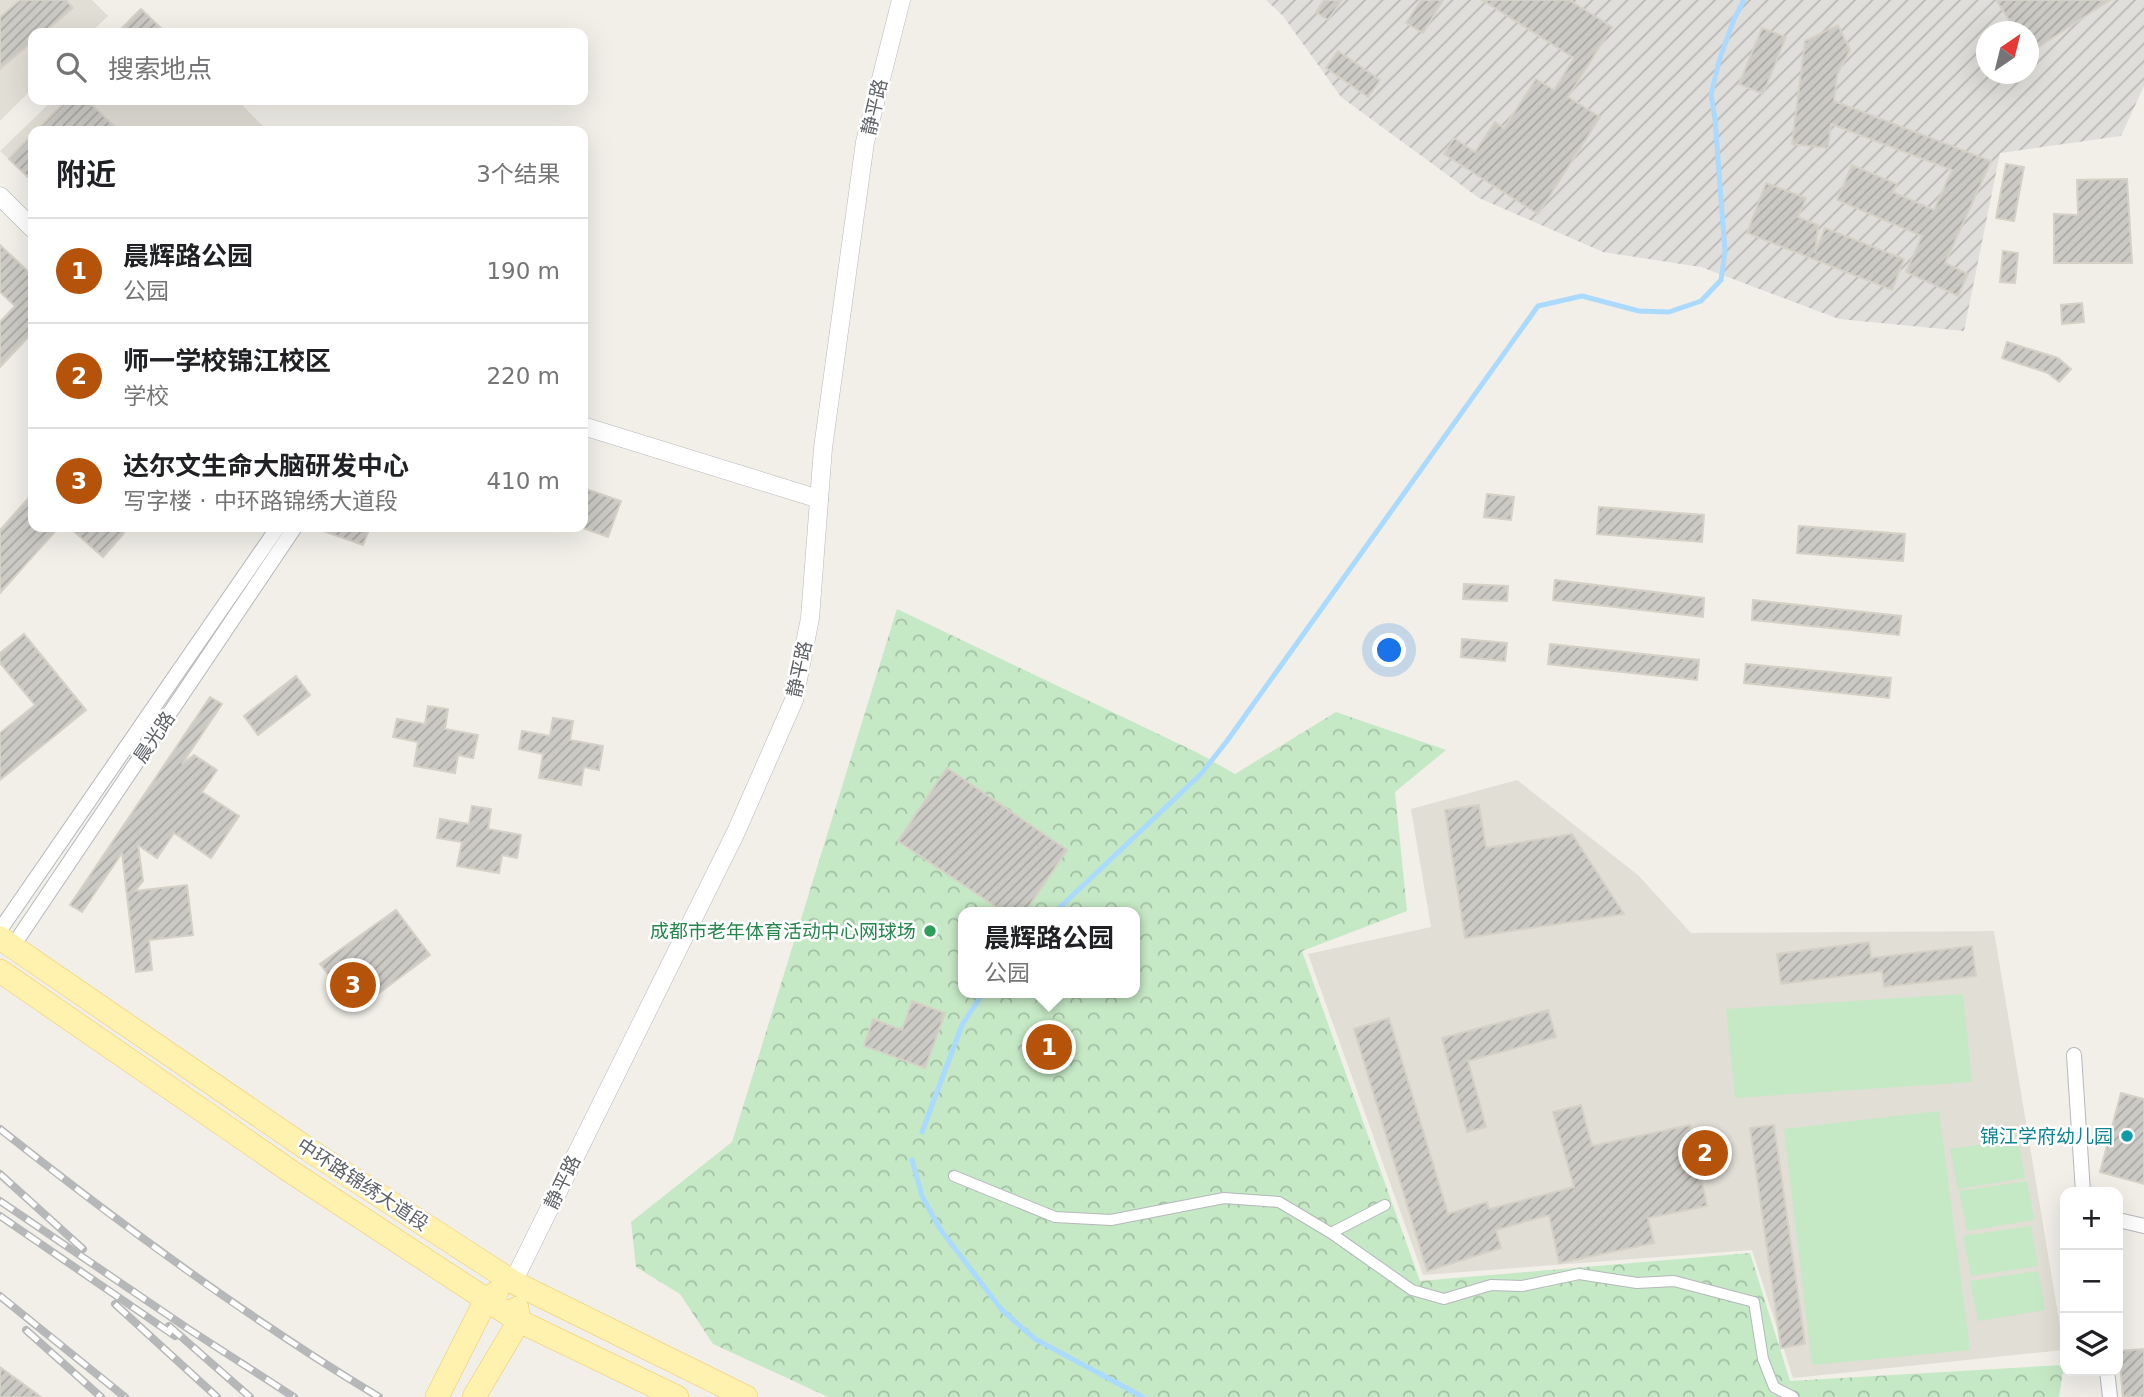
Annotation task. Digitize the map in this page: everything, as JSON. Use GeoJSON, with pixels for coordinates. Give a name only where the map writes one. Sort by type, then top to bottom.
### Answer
{"type":"FeatureCollection","features":[{"type":"Feature","properties":{"kind":"main road","name":"中环路锦绣大道段"},"geometry":{"type":"LineString","coordinates":[[4,938],[309,1150],[513,1282],[746,1397]]}},
{"type":"Feature","properties":{"kind":"main road","name":"中环路锦绣大道段"},"geometry":{"type":"LineString","coordinates":[[0,971],[293,1173],[519,1321],[677,1397]]}},
{"type":"Feature","properties":{"kind":"main road"},"geometry":{"type":"LineString","coordinates":[[437,1397],[486,1300],[513,1282],[519,1321],[474,1397]]}},
{"type":"Feature","properties":{"kind":"street","name":"静平路"},"geometry":{"type":"LineString","coordinates":[[513,1282],[736,832],[794,700],[810,618],[823,448],[865,142],[901,0]]}},
{"type":"Feature","properties":{"kind":"street"},"geometry":{"type":"LineString","coordinates":[[0,196],[28,224]]}},
{"type":"Feature","properties":{"kind":"street"},"geometry":{"type":"LineString","coordinates":[[588,428],[819,499]]}},
{"type":"Feature","properties":{"kind":"street","name":"晨光路"},"geometry":{"type":"LineString","coordinates":[[4,938],[275,532]]}},
{"type":"Feature","properties":{"kind":"street","name":"晨光路"},"geometry":{"type":"LineString","coordinates":[[4,938],[291,532]]}},
{"type":"Feature","properties":{"kind":"street"},"geometry":{"type":"LineString","coordinates":[[2074,1055],[2083,1187]]}},
{"type":"Feature","properties":{"kind":"street"},"geometry":{"type":"LineString","coordinates":[[954,1176],[1055,1217],[1111,1220],[1224,1198],[1279,1202],[1331,1233],[1412,1290],[1444,1299],[1491,1285],[1522,1286],[1579,1273],[1637,1283],[1674,1281],[1754,1302],[1763,1359],[1770,1378],[1774,1387],[1793,1397]]}},
{"type":"Feature","properties":{"kind":"street"},"geometry":{"type":"LineString","coordinates":[[1331,1233],[1385,1205]]}},
{"type":"Feature","properties":{"kind":"street"},"geometry":{"type":"LineString","coordinates":[[2123,1221],[2144,1226]]}},
{"type":"Feature","properties":{"kind":"street"},"geometry":{"type":"LineString","coordinates":[[2108,1376],[2110,1397]]}},
{"type":"Feature","properties":{"kind":"shaded area"},"geometry":{"type":"Polygon","coordinates":[[[0,0],[92,0],[108,16],[95,28],[28,28],[28,93],[0,121],[0,0]]]}},
{"type":"Feature","properties":{"kind":"shaded area"},"geometry":{"type":"Polygon","coordinates":[[[1266,0],[2144,0],[2144,86],[2121,136],[2000,153],[1964,331],[1839,319],[1701,267],[1603,252],[1479,198],[1341,97],[1283,16],[1266,0]]]}},
{"type":"Feature","properties":{"kind":"shaded area"},"geometry":{"type":"Polygon","coordinates":[[[48,105],[242,105],[263,126],[28,126],[28,176],[0,151],[48,105]]]}},
{"type":"Feature","properties":{"kind":"shaded area"},"geometry":{"type":"Polygon","coordinates":[[[1517,780],[1638,875],[1691,933],[1994,931],[2060,1326],[2060,1350],[1793,1378],[1752,1250],[1423,1275],[1308,954],[1431,927],[1411,809],[1517,780]]]}},
{"type":"Feature","properties":{"kind":"green space"},"geometry":{"type":"Polygon","coordinates":[[[897,609],[1198,753],[1235,774],[1336,712],[1446,750],[1395,792],[1407,911],[1302,951],[1420,1281],[1750,1253],[1790,1381],[2060,1365],[2060,1376],[2062,1376],[2059,1397],[828,1397],[713,1344],[680,1294],[636,1267],[631,1222],[732,1142],[897,609]]]}},
{"type":"Feature","properties":{"kind":"green space"},"geometry":{"type":"Polygon","coordinates":[[[1963,994],[1972,1082],[1735,1098],[1726,1009],[1963,994]]]}},
{"type":"Feature","properties":{"kind":"green space"},"geometry":{"type":"Polygon","coordinates":[[[1939,1111],[1970,1350],[1812,1365],[1784,1129],[1939,1111]]]}},
{"type":"Feature","properties":{"kind":"green space"},"geometry":{"type":"Polygon","coordinates":[[[2018,1139],[2025,1178],[1958,1189],[1950,1149],[2018,1139]]]}},
{"type":"Feature","properties":{"kind":"green space"},"geometry":{"type":"Polygon","coordinates":[[[2027,1181],[2034,1220],[1967,1231],[1959,1191],[2027,1181]]]}},
{"type":"Feature","properties":{"kind":"green space"},"geometry":{"type":"Polygon","coordinates":[[[2031,1226],[2038,1266],[1971,1276],[1963,1236],[2031,1226]]]}},
{"type":"Feature","properties":{"kind":"green space"},"geometry":{"type":"Polygon","coordinates":[[[2038,1271],[2045,1310],[1978,1321],[1970,1281],[2038,1271]]]}},
{"type":"Feature","properties":{"kind":"building"},"geometry":{"type":"Polygon","coordinates":[[[20,0],[66,0],[73,8],[49,28],[28,28],[28,45],[0,69],[0,17],[20,0]]]}},
{"type":"Feature","properties":{"kind":"building"},"geometry":{"type":"Polygon","coordinates":[[[1324,0],[1342,0],[1328,20],[1316,12],[1324,0]]]}},
{"type":"Feature","properties":{"kind":"building"},"geometry":{"type":"Polygon","coordinates":[[[1421,0],[1443,0],[1423,33],[1406,23],[1421,0]]]}},
{"type":"Feature","properties":{"kind":"building"},"geometry":{"type":"Polygon","coordinates":[[[1482,0],[1569,0],[1612,27],[1568,97],[1600,117],[1538,214],[1444,154],[1454,138],[1475,152],[1495,122],[1504,128],[1536,79],[1554,90],[1574,58],[1482,0]]]}},
{"type":"Feature","properties":{"kind":"building"},"geometry":{"type":"Polygon","coordinates":[[[1996,0],[2110,0],[2039,47],[2039,21],[2010,21],[1996,0]]]}},
{"type":"Feature","properties":{"kind":"building"},"geometry":{"type":"Polygon","coordinates":[[[141,9],[161,28],[122,28],[141,9]]]}},
{"type":"Feature","properties":{"kind":"building"},"geometry":{"type":"Polygon","coordinates":[[[1838,25],[1850,50],[1837,75],[1834,101],[1991,161],[1945,263],[1968,274],[1958,296],[1906,272],[1922,236],[1837,200],[1852,165],[1897,184],[1893,192],[1934,210],[1952,170],[1831,124],[1828,148],[1792,144],[1805,41],[1838,25]]]}},
{"type":"Feature","properties":{"kind":"building"},"geometry":{"type":"Polygon","coordinates":[[[1762,28],[1786,37],[1763,94],[1739,84],[1762,28]]]}},
{"type":"Feature","properties":{"kind":"building"},"geometry":{"type":"Polygon","coordinates":[[[1338,51],[1380,80],[1368,97],[1326,68],[1338,51]]]}},
{"type":"Feature","properties":{"kind":"building"},"geometry":{"type":"Polygon","coordinates":[[[62,105],[92,105],[114,126],[41,126],[62,105]]]}},
{"type":"Feature","properties":{"kind":"building"},"geometry":{"type":"Polygon","coordinates":[[[28,139],[28,177],[9,159],[28,139]]]}},
{"type":"Feature","properties":{"kind":"building"},"geometry":{"type":"Polygon","coordinates":[[[2006,164],[2024,167],[2014,221],[1996,218],[2006,164]]]}},
{"type":"Feature","properties":{"kind":"building"},"geometry":{"type":"Polygon","coordinates":[[[2127,179],[2132,263],[2054,263],[2054,214],[2078,215],[2077,180],[2127,179]]]}},
{"type":"Feature","properties":{"kind":"building"},"geometry":{"type":"Polygon","coordinates":[[[1766,183],[1806,198],[1798,217],[1818,225],[1815,253],[1825,228],[1904,259],[1892,290],[1747,233],[1766,183]]]}},
{"type":"Feature","properties":{"kind":"building"},"geometry":{"type":"Polygon","coordinates":[[[0,245],[28,271],[28,337],[0,367],[0,322],[15,306],[0,292],[0,245]]]}},
{"type":"Feature","properties":{"kind":"building"},"geometry":{"type":"Polygon","coordinates":[[[2003,251],[2018,253],[2015,283],[2000,282],[2003,251]]]}},
{"type":"Feature","properties":{"kind":"building"},"geometry":{"type":"Polygon","coordinates":[[[2082,303],[2084,322],[2062,324],[2061,305],[2082,303]]]}},
{"type":"Feature","properties":{"kind":"building"},"geometry":{"type":"Polygon","coordinates":[[[2007,342],[2058,358],[2071,369],[2059,382],[2048,373],[2002,358],[2007,342]]]}},
{"type":"Feature","properties":{"kind":"building"},"geometry":{"type":"Polygon","coordinates":[[[588,490],[621,501],[608,537],[588,530],[588,490]]]}},
{"type":"Feature","properties":{"kind":"building"},"geometry":{"type":"Polygon","coordinates":[[[1487,494],[1514,497],[1511,520],[1484,517],[1487,494]]]}},
{"type":"Feature","properties":{"kind":"building"},"geometry":{"type":"Polygon","coordinates":[[[28,499],[28,532],[55,532],[0,593],[0,530],[28,499]]]}},
{"type":"Feature","properties":{"kind":"building"},"geometry":{"type":"Polygon","coordinates":[[[1599,507],[1704,515],[1702,542],[1597,534],[1599,507]]]}},
{"type":"Feature","properties":{"kind":"building"},"geometry":{"type":"Polygon","coordinates":[[[1799,526],[1905,534],[1903,561],[1797,553],[1799,526]]]}},
{"type":"Feature","properties":{"kind":"building"},"geometry":{"type":"Polygon","coordinates":[[[75,532],[124,533],[103,557],[75,532]]]}},
{"type":"Feature","properties":{"kind":"building"},"geometry":{"type":"Polygon","coordinates":[[[326,532],[368,532],[363,545],[326,532]]]}},
{"type":"Feature","properties":{"kind":"building"},"geometry":{"type":"Polygon","coordinates":[[[1555,580],[1704,598],[1703,617],[1553,600],[1555,580]]]}},
{"type":"Feature","properties":{"kind":"building"},"geometry":{"type":"Polygon","coordinates":[[[1464,584],[1508,586],[1507,601],[1463,599],[1464,584]]]}},
{"type":"Feature","properties":{"kind":"building"},"geometry":{"type":"Polygon","coordinates":[[[1753,600],[1901,616],[1899,635],[1752,620],[1753,600]]]}},
{"type":"Feature","properties":{"kind":"building"},"geometry":{"type":"Polygon","coordinates":[[[24,634],[86,710],[0,780],[0,733],[35,705],[0,663],[0,653],[24,634]]]}},
{"type":"Feature","properties":{"kind":"building"},"geometry":{"type":"Polygon","coordinates":[[[1462,639],[1507,643],[1505,661],[1461,657],[1462,639]]]}},
{"type":"Feature","properties":{"kind":"building"},"geometry":{"type":"Polygon","coordinates":[[[1550,644],[1699,660],[1697,680],[1548,664],[1550,644]]]}},
{"type":"Feature","properties":{"kind":"building"},"geometry":{"type":"Polygon","coordinates":[[[1746,664],[1891,678],[1889,698],[1744,683],[1746,664]]]}},
{"type":"Feature","properties":{"kind":"building"},"geometry":{"type":"Polygon","coordinates":[[[296,676],[310,695],[258,735],[244,716],[296,676]]]}},
{"type":"Feature","properties":{"kind":"building"},"geometry":{"type":"Polygon","coordinates":[[[210,697],[222,704],[182,764],[194,755],[217,770],[202,792],[239,816],[211,858],[174,833],[157,858],[138,845],[143,881],[135,891],[187,885],[193,935],[149,940],[152,970],[136,972],[122,853],[82,912],[70,905],[210,697]]]}},
{"type":"Feature","properties":{"kind":"building"},"geometry":{"type":"Polygon","coordinates":[[[428,706],[448,709],[445,729],[478,735],[473,758],[458,755],[455,773],[414,766],[418,742],[393,737],[397,719],[425,724],[428,706]]]}},
{"type":"Feature","properties":{"kind":"building"},"geometry":{"type":"Polygon","coordinates":[[[553,718],[573,721],[570,740],[603,746],[599,770],[584,767],[581,785],[539,778],[543,754],[519,749],[522,731],[550,736],[553,718]]]}},
{"type":"Feature","properties":{"kind":"building"},"geometry":{"type":"Polygon","coordinates":[[[947,768],[1067,850],[1028,907],[997,907],[898,841],[947,768]]]}},
{"type":"Feature","properties":{"kind":"building"},"geometry":{"type":"Polygon","coordinates":[[[1479,805],[1486,848],[1572,834],[1624,914],[1465,938],[1445,810],[1479,805]]]}},
{"type":"Feature","properties":{"kind":"building"},"geometry":{"type":"Polygon","coordinates":[[[472,806],[491,809],[488,829],[521,835],[517,858],[502,855],[499,873],[457,866],[462,842],[437,838],[440,819],[469,824],[472,806]]]}},
{"type":"Feature","properties":{"kind":"building"},"geometry":{"type":"Polygon","coordinates":[[[396,910],[430,955],[356,1010],[320,964],[396,910]]]}},
{"type":"Feature","properties":{"kind":"building"},"geometry":{"type":"Polygon","coordinates":[[[1869,942],[1871,958],[1972,946],[1976,976],[1884,987],[1882,971],[1781,984],[1777,954],[1869,942]]]}},
{"type":"Feature","properties":{"kind":"building"},"geometry":{"type":"Polygon","coordinates":[[[912,1001],[945,1013],[925,1068],[864,1046],[873,1019],[902,1030],[912,1001]]]}},
{"type":"Feature","properties":{"kind":"building"},"geometry":{"type":"Polygon","coordinates":[[[1548,1010],[1556,1037],[1468,1061],[1486,1127],[1467,1132],[1442,1038],[1548,1010]]]}},
{"type":"Feature","properties":{"kind":"building"},"geometry":{"type":"Polygon","coordinates":[[[1389,1018],[1448,1214],[1487,1202],[1489,1209],[1574,1187],[1553,1112],[1581,1105],[1592,1146],[1690,1125],[1707,1206],[1648,1218],[1654,1243],[1559,1263],[1549,1215],[1496,1230],[1501,1248],[1427,1271],[1354,1029],[1389,1018]]]}},
{"type":"Feature","properties":{"kind":"building","name":"锦江学府幼儿园"},"geometry":{"type":"Polygon","coordinates":[[[2121,1093],[2144,1099],[2144,1184],[2100,1172],[2121,1093]]]}},
{"type":"Feature","properties":{"kind":"building"},"geometry":{"type":"Polygon","coordinates":[[[1774,1125],[1805,1344],[1781,1348],[1750,1128],[1774,1125]]]}},
{"type":"Feature","properties":{"kind":"building"},"geometry":{"type":"Polygon","coordinates":[[[2144,1349],[2144,1397],[2123,1397],[2123,1351],[2144,1349]]]}},
{"type":"Feature","properties":{"kind":"building"},"geometry":{"type":"Polygon","coordinates":[[[0,1367],[41,1397],[0,1397],[0,1367]]]}},
{"type":"Feature","properties":{"kind":"waterway"},"geometry":{"type":"LineString","coordinates":[[1060,907],[1201,774],[1538,306],[1582,296],[1639,311],[1669,312],[1701,301],[1721,280],[1725,252],[1711,95],[1719,61],[1744,0]]}},
{"type":"Feature","properties":{"kind":"waterway"},"geometry":{"type":"LineString","coordinates":[[922,1132],[962,1025],[980,998]]}},
{"type":"Feature","properties":{"kind":"waterway"},"geometry":{"type":"LineString","coordinates":[[912,1160],[922,1196],[940,1229],[1002,1310],[1035,1339],[1143,1397]]}},
{"type":"Feature","properties":{"kind":"railway"},"geometry":{"type":"LineString","coordinates":[[0,1129],[185,1269],[281,1335],[379,1397]]}},
{"type":"Feature","properties":{"kind":"railway"},"geometry":{"type":"LineString","coordinates":[[0,1174],[83,1249]]}},
{"type":"Feature","properties":{"kind":"railway"},"geometry":{"type":"LineString","coordinates":[[0,1201],[294,1397]]}},
{"type":"Feature","properties":{"kind":"railway"},"geometry":{"type":"LineString","coordinates":[[0,1216],[175,1336]]}},
{"type":"Feature","properties":{"kind":"railway"},"geometry":{"type":"LineString","coordinates":[[0,1296],[125,1397]]}},
{"type":"Feature","properties":{"kind":"railway"},"geometry":{"type":"LineString","coordinates":[[115,1304],[217,1397]]}},
{"type":"Feature","properties":{"kind":"railway"},"geometry":{"type":"LineString","coordinates":[[169,1326],[250,1397]]}},
{"type":"Feature","properties":{"kind":"railway"},"geometry":{"type":"LineString","coordinates":[[26,1330],[101,1397]]}},
{"type":"Feature","properties":{"kind":"place","name":"成都市老年体育活动中心网球场"},"geometry":{"type":"Point","coordinates":[930,931]}},
{"type":"Feature","properties":{"kind":"place","name":"达尔文生命大脑研发中心"},"geometry":{"type":"Point","coordinates":[353,985]}},
{"type":"Feature","properties":{"kind":"place","name":"晨辉路公园"},"geometry":{"type":"Point","coordinates":[1049,1047]}},
{"type":"Feature","properties":{"kind":"place","name":"锦江学府幼儿园"},"geometry":{"type":"Point","coordinates":[2127,1136]}},
{"type":"Feature","properties":{"kind":"place","name":"师一学校锦江校区"},"geometry":{"type":"Point","coordinates":[1705,1153]}}]}
